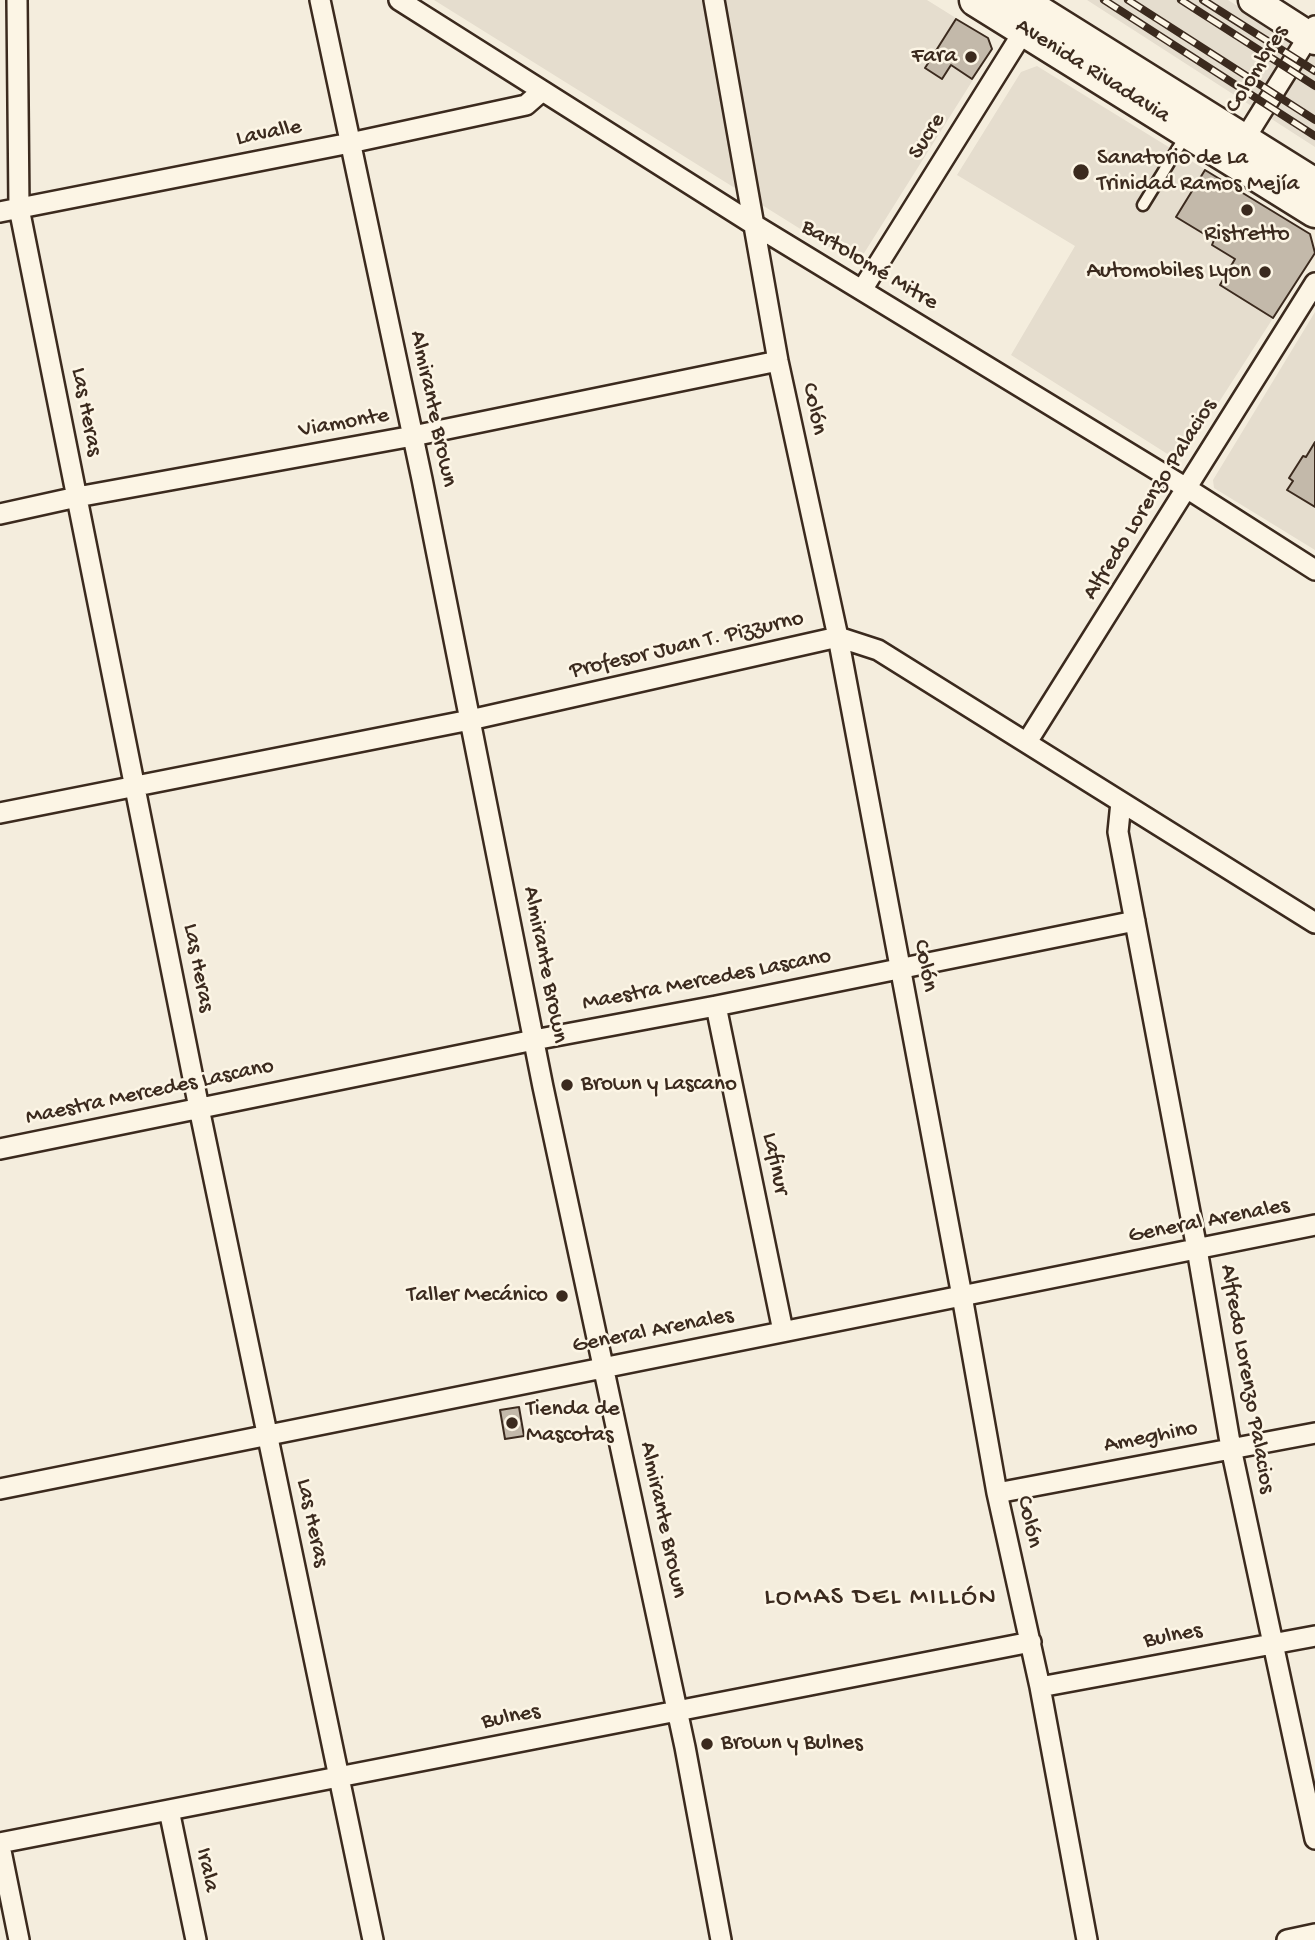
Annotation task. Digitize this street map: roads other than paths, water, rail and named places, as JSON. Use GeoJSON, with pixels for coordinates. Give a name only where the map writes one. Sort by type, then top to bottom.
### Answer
{"type":"FeatureCollection","features":[{"type":"Feature","properties":{"kind":"main road","name":"Avenida Rivadavia"},"geometry":{"type":"LineString","coordinates":[[976,0],[1027,13],[1244,140],[1315,185]]}},
{"type":"Feature","properties":{"kind":"main road"},"geometry":{"type":"LineString","coordinates":[[1253,0],[1313,34]]}},
{"type":"Feature","properties":{"kind":"main road","name":"Avenida Rivadavia"},"geometry":{"type":"LineString","coordinates":[[1027,13],[1188,132],[1315,211]]}},
{"type":"Feature","properties":{"kind":"street","name":"Las Heras"},"geometry":{"type":"LineString","coordinates":[[17,0],[10,210],[78,497],[199,1108],[373,1940]]}},
{"type":"Feature","properties":{"kind":"street","name":"Almirante Brown"},"geometry":{"type":"LineString","coordinates":[[320,0],[412,436],[534,1040],[677,1712],[721,1940]]}},
{"type":"Feature","properties":{"kind":"street","name":"Bartolomé Mitre"},"geometry":{"type":"LineString","coordinates":[[399,0],[753,224],[1188,489],[1315,570]]}},
{"type":"Feature","properties":{"kind":"street","name":"Colón"},"geometry":{"type":"LineString","coordinates":[[714,0],[778,361],[838,637],[997,1493],[1031,1642],[1087,1940]]}},
{"type":"Feature","properties":{"kind":"street","name":"Sucre"},"geometry":{"type":"LineString","coordinates":[[862,290],[1027,13]]}},
{"type":"Feature","properties":{"kind":"street","name":"Colombres"},"geometry":{"type":"LineString","coordinates":[[1244,140],[1313,34]]}},
{"type":"Feature","properties":{"kind":"street","name":"Lavalle"},"geometry":{"type":"LineString","coordinates":[[10,210],[350,143],[526,105],[542,90]]}},
{"type":"Feature","properties":{"kind":"street","name":"Alfredo Lorenzo Palacios"},"geometry":{"type":"LineString","coordinates":[[1027,742],[1315,283]]}},
{"type":"Feature","properties":{"kind":"street","name":"Viamonte"},"geometry":{"type":"LineString","coordinates":[[0,514],[78,497],[412,436],[778,361]]}},
{"type":"Feature","properties":{"kind":"street","name":"Profesor Juan T. Pizzurno"},"geometry":{"type":"LineString","coordinates":[[0,813],[470,720],[838,637],[878,650],[1315,923]]}},
{"type":"Feature","properties":{"kind":"street","name":"Alfredo Lorenzo Palacios"},"geometry":{"type":"LineString","coordinates":[[1121,802],[1118,832],[1197,1249],[1231,1448],[1315,1839]]}},
{"type":"Feature","properties":{"kind":"street","name":"Maestra Mercedes Lascano"},"geometry":{"type":"LineString","coordinates":[[0,1149],[1135,920]]}},
{"type":"Feature","properties":{"kind":"street","name":"Lafinur"},"geometry":{"type":"LineString","coordinates":[[716,1006],[783,1331]]}},
{"type":"Feature","properties":{"kind":"street","name":"General Arenales"},"geometry":{"type":"LineString","coordinates":[[0,1489],[267,1433],[1315,1225]]}},
{"type":"Feature","properties":{"kind":"street","name":"Ameghino"},"geometry":{"type":"LineString","coordinates":[[997,1493],[1315,1433]]}},
{"type":"Feature","properties":{"kind":"street","name":"Bulnes"},"geometry":{"type":"LineString","coordinates":[[1040,1687],[1315,1636]]}},
{"type":"Feature","properties":{"kind":"street","name":"Bulnes"},"geometry":{"type":"LineString","coordinates":[[0,1845],[340,1775],[1031,1642]]}},
{"type":"Feature","properties":{"kind":"street","name":"Irala"},"geometry":{"type":"LineString","coordinates":[[169,1810],[196,1940]]}},
{"type":"Feature","properties":{"kind":"street"},"geometry":{"type":"LineString","coordinates":[[0,1845],[19,1940]]}},
{"type":"Feature","properties":{"kind":"street"},"geometry":{"type":"LineString","coordinates":[[1287,1940],[1315,1934]]}},
{"type":"Feature","properties":{"kind":"lane"},"geometry":{"type":"LineString","coordinates":[[1143,205],[1188,132]]}},
{"type":"Feature","properties":{"kind":"railway"},"geometry":{"type":"LineString","coordinates":[[1104,0],[1315,136]]}},
{"type":"Feature","properties":{"kind":"railway"},"geometry":{"type":"LineString","coordinates":[[1128,0],[1315,120]]}},
{"type":"Feature","properties":{"kind":"railway"},"geometry":{"type":"LineString","coordinates":[[1181,0],[1315,86]]}},
{"type":"Feature","properties":{"kind":"railway"},"geometry":{"type":"LineString","coordinates":[[1203,0],[1315,71]]}},
{"type":"Feature","properties":{"kind":"place","name":"Fara"},"geometry":{"type":"Point","coordinates":[971,57]}},
{"type":"Feature","properties":{"kind":"place","name":"Sanatorio de La Trinidad Ramos Mejía"},"geometry":{"type":"Point","coordinates":[1081,172]}},
{"type":"Feature","properties":{"kind":"place","name":"Ristretto"},"geometry":{"type":"Point","coordinates":[1247,210]}},
{"type":"Feature","properties":{"kind":"place","name":"Automobiles Lyon"},"geometry":{"type":"Point","coordinates":[1265,272]}},
{"type":"Feature","properties":{"kind":"place","name":"Brown y Lascano"},"geometry":{"type":"Point","coordinates":[567,1085]}},
{"type":"Feature","properties":{"kind":"place","name":"Taller Mecánico"},"geometry":{"type":"Point","coordinates":[562,1296]}},
{"type":"Feature","properties":{"kind":"place","name":"Tienda de Mascotas"},"geometry":{"type":"Point","coordinates":[512,1423]}},
{"type":"Feature","properties":{"kind":"place","name":"Brown y Bulnes"},"geometry":{"type":"Point","coordinates":[707,1744]}},
{"type":"Feature","properties":{"kind":"district","name":"LOMAS DEL MILLÓN"},"geometry":{"type":"Point","coordinates":[881,1599]}}]}
